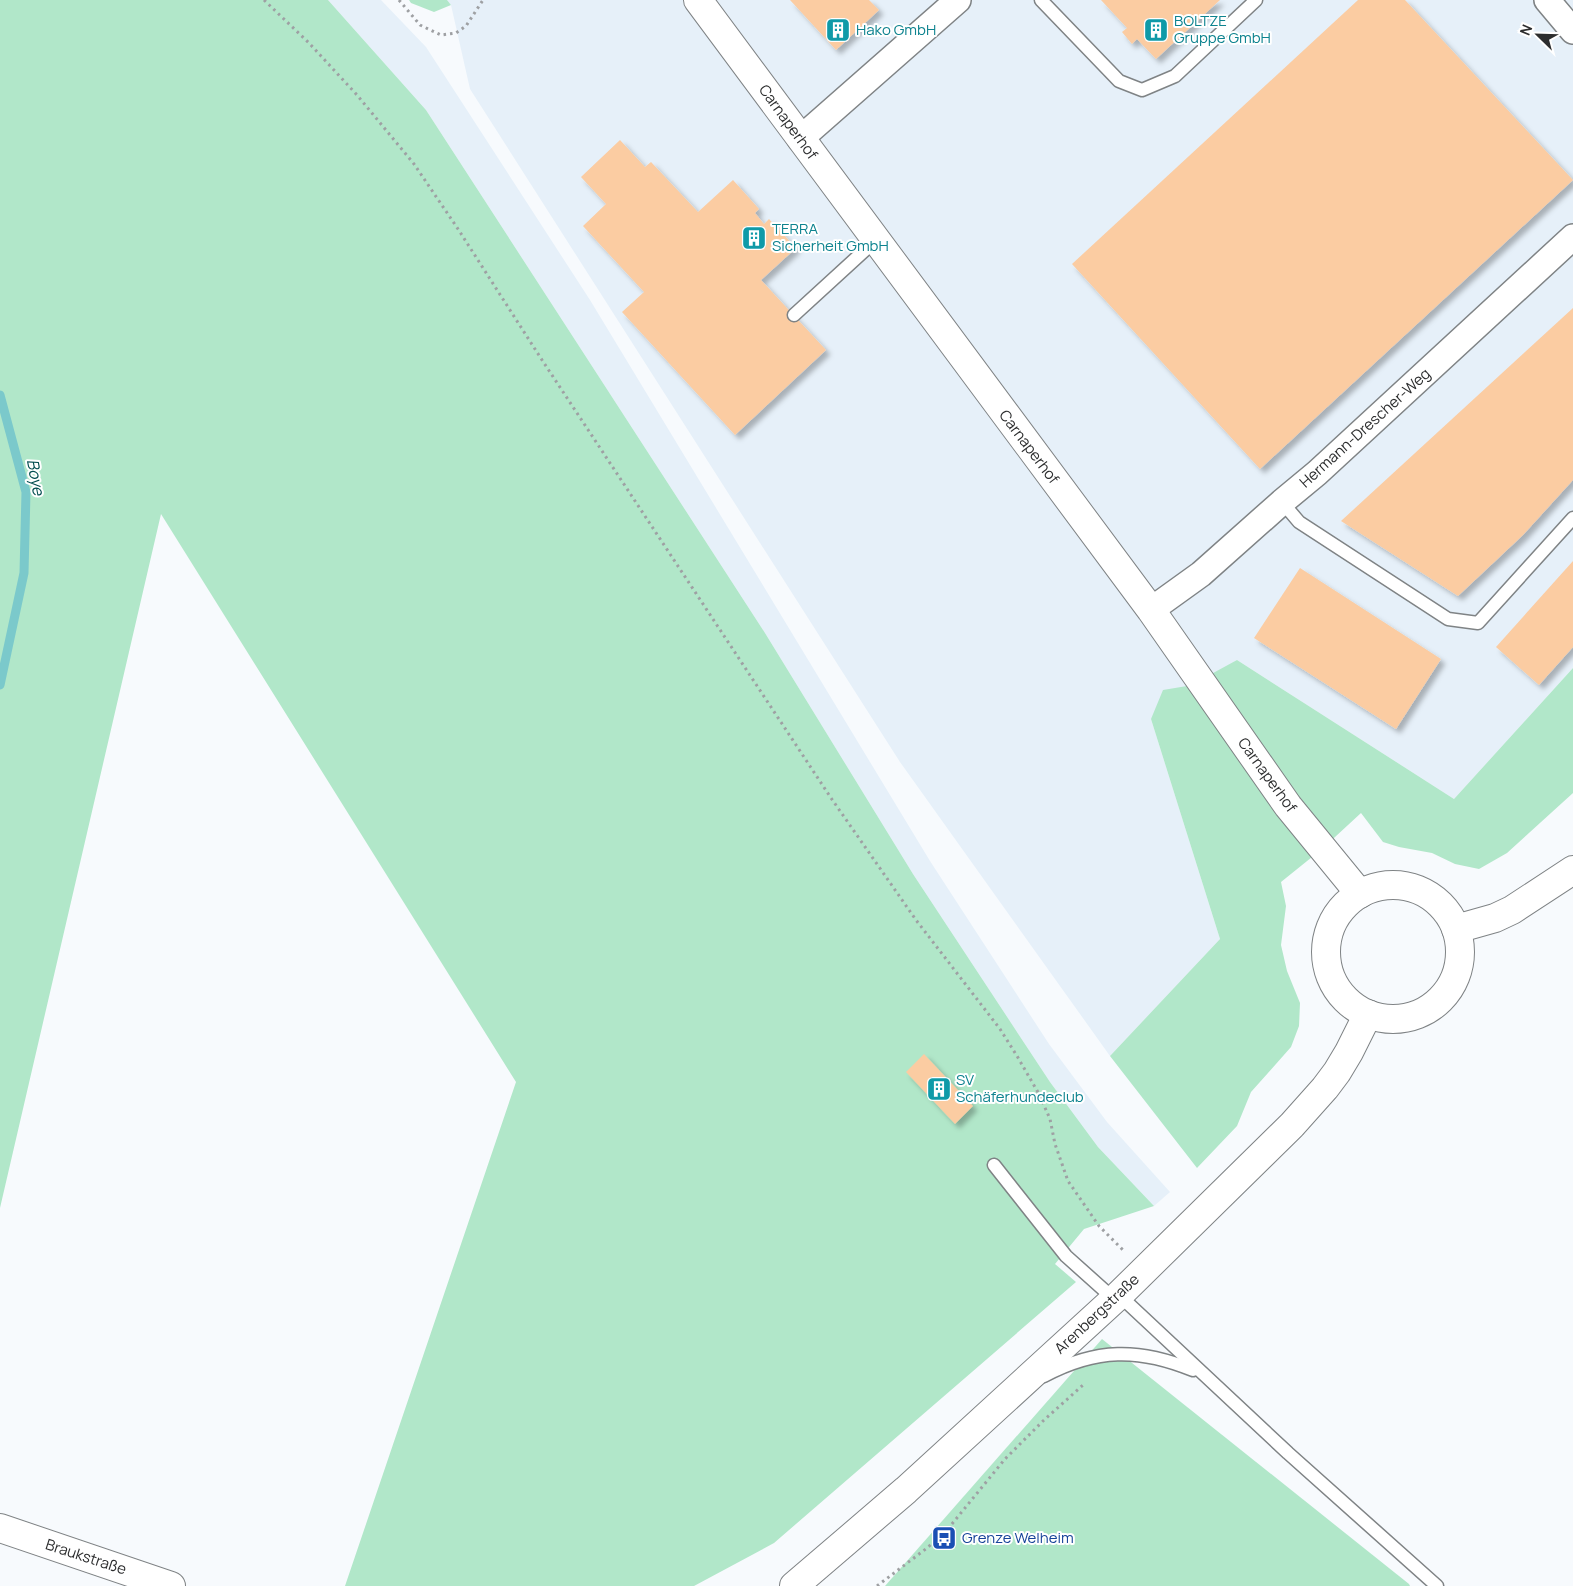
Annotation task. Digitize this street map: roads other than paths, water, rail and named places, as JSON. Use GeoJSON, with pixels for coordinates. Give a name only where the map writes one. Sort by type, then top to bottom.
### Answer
{"type":"FeatureCollection","features":[{"type":"Feature","properties":{"kind":"main road","name":"Carnaperhof"},"geometry":{"type":"LineString","coordinates":[[698,0],[1151,610],[1288,806],[1360,894]]}},
{"type":"Feature","properties":{"kind":"main road"},"geometry":{"type":"LineString","coordinates":[[1456,929],[1495,918],[1512,910],[1573,870]]}},
{"type":"Feature","properties":{"kind":"main road"},"geometry":{"type":"LineString","coordinates":[[1382,886],[1405,886],[1416,889],[1436,901],[1452,919],[1456,929],[1459,942],[1458,967],[1449,989],[1431,1008],[1419,1014],[1393,1019],[1368,1014],[1357,1008],[1339,992],[1331,976],[1327,957],[1329,932],[1341,910],[1360,894],[1382,886]]}},
{"type":"Feature","properties":{"kind":"main road","name":"Arenbergstraße"},"geometry":{"type":"LineString","coordinates":[[794,1586],[891,1503],[1116,1297],[1310,1106],[1337,1072],[1368,1014]]}},
{"type":"Feature","properties":{"kind":"main road","name":"Braukstraße"},"geometry":{"type":"LineString","coordinates":[[0,1528],[171,1586]]}},
{"type":"Feature","properties":{"kind":"street"},"geometry":{"type":"LineString","coordinates":[[800,139],[958,0]]}},
{"type":"Feature","properties":{"kind":"street"},"geometry":{"type":"LineString","coordinates":[[1546,0],[1573,31]]}},
{"type":"Feature","properties":{"kind":"street","name":"Hermann-Drescher-Weg"},"geometry":{"type":"LineString","coordinates":[[1151,610],[1201,574],[1282,502],[1317,474],[1573,237]]}},
{"type":"Feature","properties":{"kind":"lane"},"geometry":{"type":"LineString","coordinates":[[1041,0],[1118,80],[1142,90],[1176,76],[1256,0]]}},
{"type":"Feature","properties":{"kind":"lane"},"geometry":{"type":"LineString","coordinates":[[794,315],[876,240]]}},
{"type":"Feature","properties":{"kind":"lane"},"geometry":{"type":"LineString","coordinates":[[1282,502],[1299,522],[1448,619],[1478,623],[1573,518]]}},
{"type":"Feature","properties":{"kind":"lane"},"geometry":{"type":"LineString","coordinates":[[994,1165],[1066,1256],[1116,1297],[1437,1586]]}},
{"type":"Feature","properties":{"kind":"lane"},"geometry":{"type":"LineString","coordinates":[[1008,1396],[1054,1371],[1075,1362],[1097,1357],[1135,1354],[1174,1362],[1200,1372]]}},
{"type":"Feature","properties":{"kind":"waterway","name":"Boye"},"geometry":{"type":"LineString","coordinates":[[0,395],[26,492],[24,573],[0,685]]}},
{"type":"Feature","properties":{"kind":"place","name":"Hako GmbH"},"geometry":{"type":"Point","coordinates":[838,30]}},
{"type":"Feature","properties":{"kind":"place","name":"BOLTZE Gruppe GmbH"},"geometry":{"type":"Point","coordinates":[1156,30]}},
{"type":"Feature","properties":{"kind":"place","name":"TERRA Sicherheit GmbH"},"geometry":{"type":"Point","coordinates":[754,238]}},
{"type":"Feature","properties":{"kind":"place","name":"SV Schäferhundeclub"},"geometry":{"type":"Point","coordinates":[939,1089]}},
{"type":"Feature","properties":{"kind":"place","name":"Grenze Welheim"},"geometry":{"type":"Point","coordinates":[944,1538]}}]}
